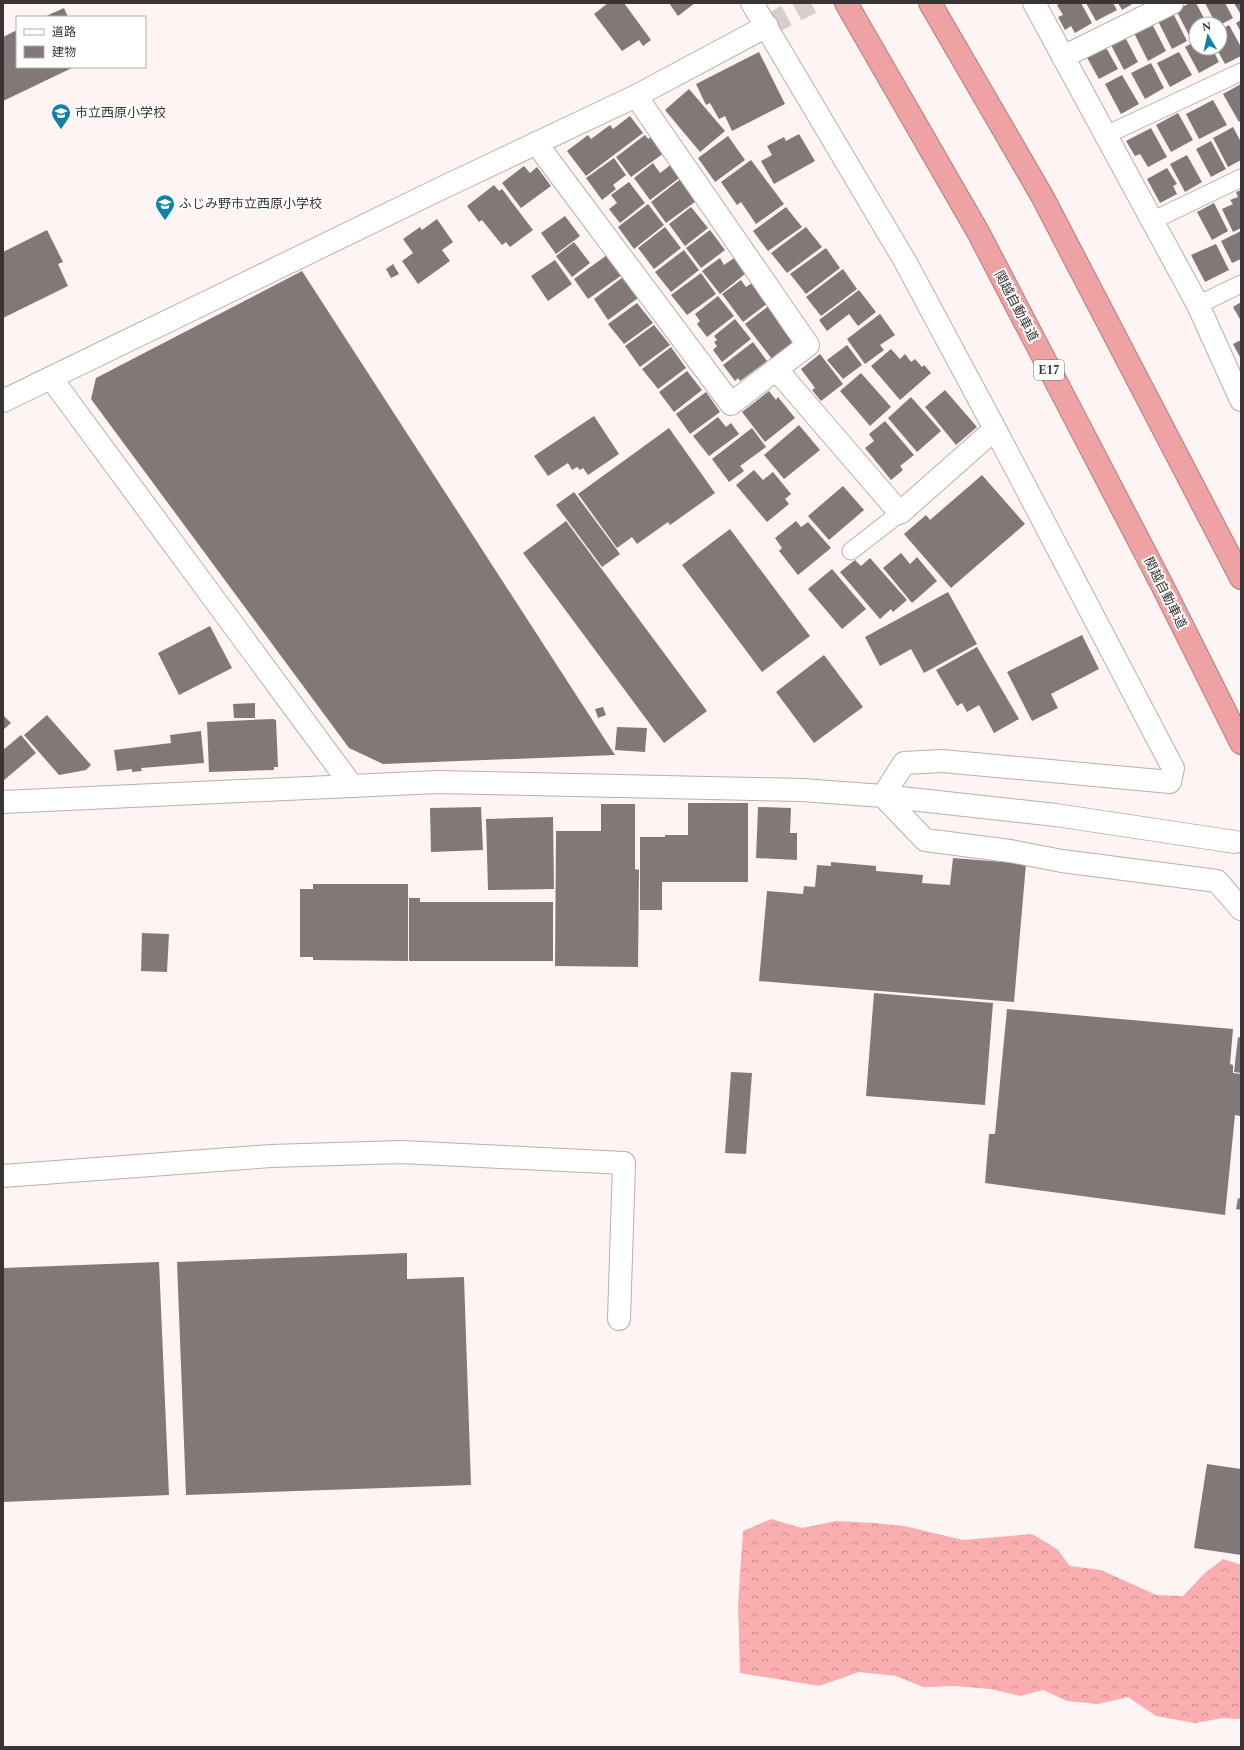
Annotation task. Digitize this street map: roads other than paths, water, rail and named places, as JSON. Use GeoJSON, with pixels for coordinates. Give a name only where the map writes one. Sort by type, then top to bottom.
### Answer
{"type":"FeatureCollection","features":[{"type":"Feature","properties":{"kind":"highway","name":"関越自動車道"},"geometry":{"type":"LineString","coordinates":[[846,3],[978,232],[1162,585],[1241,742]]}},
{"type":"Feature","properties":{"kind":"highway"},"geometry":{"type":"LineString","coordinates":[[930,3],[1042,196],[1241,578]]}},
{"type":"Feature","properties":{"kind":"street"},"geometry":{"type":"LineString","coordinates":[[752,3],[767,26],[904,261],[995,429],[1173,768],[1170,782],[942,761],[912,762],[904,763],[883,796]]}},
{"type":"Feature","properties":{"kind":"street"},"geometry":{"type":"LineString","coordinates":[[1034,3],[1198,305],[1239,393]]}},
{"type":"Feature","properties":{"kind":"street"},"geometry":{"type":"LineString","coordinates":[[1063,57],[1172,3]]}},
{"type":"Feature","properties":{"kind":"street"},"geometry":{"type":"LineString","coordinates":[[3,401],[636,96],[767,26]]}},
{"type":"Feature","properties":{"kind":"street"},"geometry":{"type":"LineString","coordinates":[[536,143],[731,404],[808,345],[636,96]]}},
{"type":"Feature","properties":{"kind":"street"},"geometry":{"type":"LineString","coordinates":[[776,369],[900,513],[995,429]]}},
{"type":"Feature","properties":{"kind":"street"},"geometry":{"type":"LineString","coordinates":[[51,378],[352,786]]}},
{"type":"Feature","properties":{"kind":"street"},"geometry":{"type":"LineString","coordinates":[[3,802],[437,782],[802,790],[883,796],[1056,815],[1235,842]]}},
{"type":"Feature","properties":{"kind":"street"},"geometry":{"type":"LineString","coordinates":[[883,796],[925,840],[1010,851],[1062,861],[1217,881],[1241,909]]}},
{"type":"Feature","properties":{"kind":"street"},"geometry":{"type":"LineString","coordinates":[[3,1176],[271,1156],[401,1152],[624,1163],[619,1319]]}},
{"type":"Feature","properties":{"kind":"lane"},"geometry":{"type":"LineString","coordinates":[[1106,135],[1241,72]]}},
{"type":"Feature","properties":{"kind":"lane"},"geometry":{"type":"LineString","coordinates":[[1152,220],[1241,178]]}},
{"type":"Feature","properties":{"kind":"lane"},"geometry":{"type":"LineString","coordinates":[[1198,305],[1241,284]]}},
{"type":"Feature","properties":{"kind":"lane"},"geometry":{"type":"LineString","coordinates":[[851,551],[900,513]]}},
{"type":"Feature","properties":{"kind":"tunnel"},"geometry":{"type":"LineString","coordinates":[[767,26],[811,3]]}},
{"type":"Feature","properties":{"kind":"place","name":"市立西原小学校"},"geometry":{"type":"Point","coordinates":[61,130]}},
{"type":"Feature","properties":{"kind":"place","name":"ふじみ野市立西原小学校"},"geometry":{"type":"Point","coordinates":[165,221]}}]}
